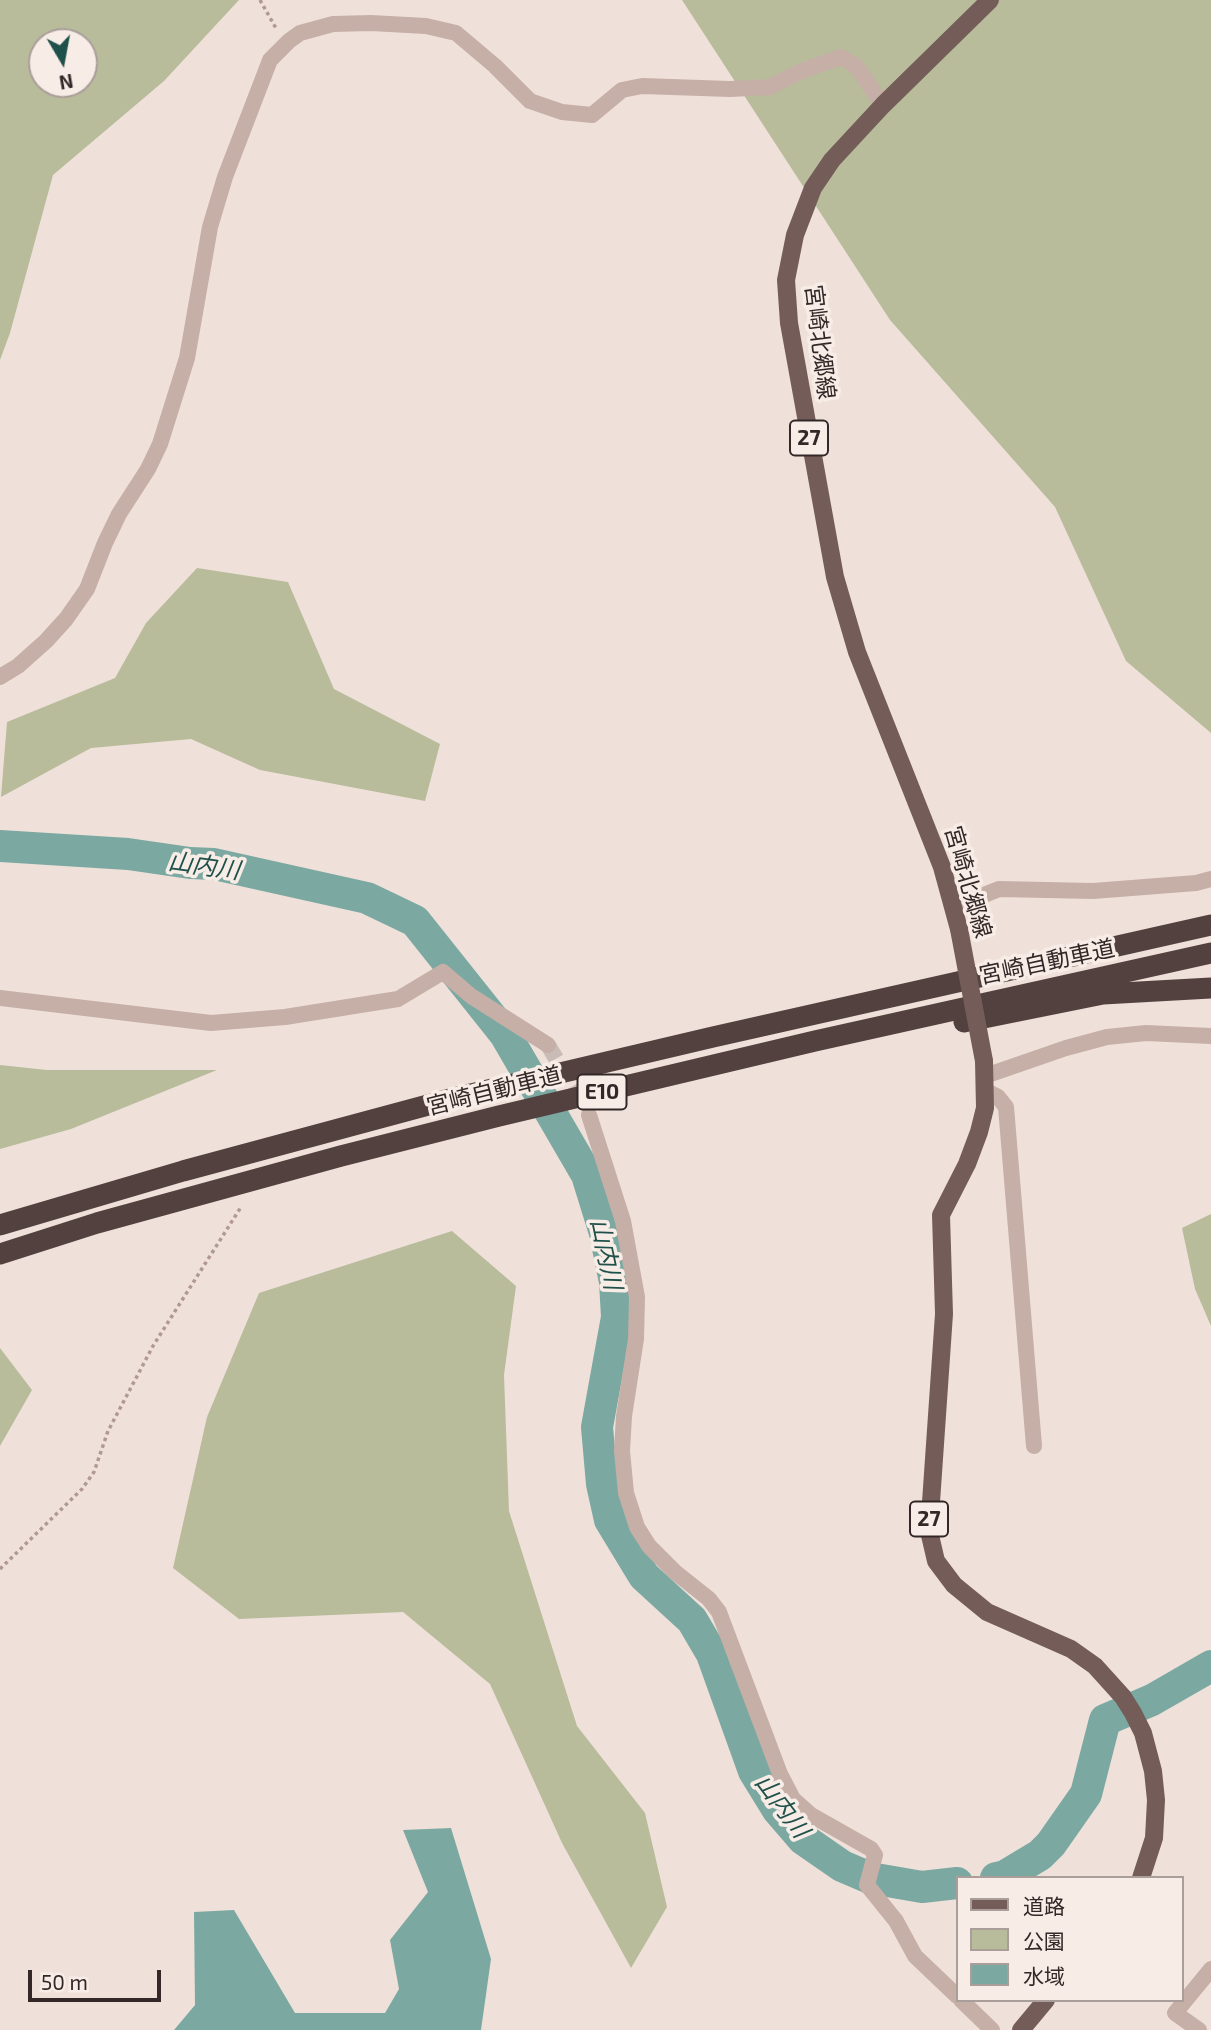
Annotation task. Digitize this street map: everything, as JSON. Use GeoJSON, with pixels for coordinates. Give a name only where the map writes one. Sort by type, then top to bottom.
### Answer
{"type":"FeatureCollection","features":[{"type":"Feature","properties":{"kind":"highway","name":"宮崎自動車道"},"geometry":{"type":"LineString","coordinates":[[0,1225],[183,1171],[454,1098],[1211,925]]}},
{"type":"Feature","properties":{"kind":"highway","name":"宮崎自動車道"},"geometry":{"type":"LineString","coordinates":[[0,1254],[97,1223],[341,1156],[815,1041],[1211,953]]}},
{"type":"Feature","properties":{"kind":"highway"},"geometry":{"type":"LineString","coordinates":[[815,1041],[875,1040],[1103,994],[1211,988]]}},
{"type":"Feature","properties":{"kind":"main road","name":"宮崎北郷線"},"geometry":{"type":"LineString","coordinates":[[990,0],[883,105],[832,160],[809,197],[794,235],[786,280],[789,323],[835,577],[857,652],[933,841],[954,907],[985,1076],[985,1108],[979,1132],[967,1164],[940,1215],[944,1314],[929,1531],[936,1561],[954,1585],[987,1612],[1071,1649],[1123,1697],[1133,1713],[1143,1734],[1153,1771],[1156,1800],[1154,1839],[1142,1876]]}},
{"type":"Feature","properties":{"kind":"main road"},"geometry":{"type":"LineString","coordinates":[[1021,2030],[1044,2002]]}},
{"type":"Feature","properties":{"kind":"street"},"geometry":{"type":"LineString","coordinates":[[0,677],[18,666],[46,642],[88,589],[105,542],[160,444],[187,358],[210,227],[225,177],[270,60],[300,33],[334,24],[371,23],[426,26],[456,33],[530,101],[562,112],[592,115],[622,90],[642,86],[730,89],[770,87],[799,72],[841,57],[856,66],[883,105]]}},
{"type":"Feature","properties":{"kind":"street"},"geometry":{"type":"LineString","coordinates":[[954,907],[999,888],[1093,891],[1196,883],[1211,879]]}},
{"type":"Feature","properties":{"kind":"street"},"geometry":{"type":"LineString","coordinates":[[0,998],[212,1023],[285,1017],[398,999],[443,972],[471,996],[548,1045]]}},
{"type":"Feature","properties":{"kind":"street"},"geometry":{"type":"LineString","coordinates":[[1034,1446],[1006,1107],[985,1076],[1107,1037],[1146,1033],[1211,1036]]}},
{"type":"Feature","properties":{"kind":"street"},"geometry":{"type":"LineString","coordinates":[[589,1115],[624,1221],[637,1297],[636,1339],[624,1416],[622,1451],[626,1493],[637,1527],[649,1546],[675,1572],[709,1598],[719,1612],[780,1774],[793,1799],[811,1815],[876,1854],[867,1885],[896,1921],[915,1956],[956,1995]]}},
{"type":"Feature","properties":{"kind":"street"},"geometry":{"type":"LineString","coordinates":[[1199,2030],[1175,2013],[1211,1969]]}},
{"type":"Feature","properties":{"kind":"street"},"geometry":{"type":"LineString","coordinates":[[963,2002],[992,2030]]}},
{"type":"Feature","properties":{"kind":"path"},"geometry":{"type":"LineString","coordinates":[[260,0],[285,44]]}},
{"type":"Feature","properties":{"kind":"path"},"geometry":{"type":"LineString","coordinates":[[0,1569],[82,1489],[94,1472],[108,1431],[153,1346],[241,1207]]}},
{"type":"Feature","properties":{"kind":"green space"},"geometry":{"type":"Polygon","coordinates":[[[0,0],[239,0],[164,81],[53,175],[10,333],[0,360],[0,0]]]}},
{"type":"Feature","properties":{"kind":"green space"},"geometry":{"type":"Polygon","coordinates":[[[682,0],[1211,0],[1211,733],[1126,661],[1055,507],[890,320],[682,0]]]}},
{"type":"Feature","properties":{"kind":"green space"},"geometry":{"type":"Polygon","coordinates":[[[197,568],[288,582],[334,689],[440,744],[425,801],[260,770],[191,739],[91,748],[1,797],[7,722],[115,678],[146,623],[197,568]]]}},
{"type":"Feature","properties":{"kind":"green space"},"geometry":{"type":"Polygon","coordinates":[[[0,1065],[47,1070],[217,1070],[71,1129],[0,1149],[0,1065]]]}},
{"type":"Feature","properties":{"kind":"green space"},"geometry":{"type":"Polygon","coordinates":[[[1211,1214],[1211,1326],[1195,1289],[1182,1228],[1211,1214]]]}},
{"type":"Feature","properties":{"kind":"green space"},"geometry":{"type":"Polygon","coordinates":[[[452,1231],[516,1286],[504,1375],[509,1511],[577,1726],[645,1813],[667,1907],[631,1968],[562,1843],[490,1684],[403,1612],[239,1619],[173,1568],[207,1417],[259,1293],[452,1231]]]}},
{"type":"Feature","properties":{"kind":"green space"},"geometry":{"type":"Polygon","coordinates":[[[0,1348],[32,1390],[0,1446],[0,1348]]]}},
{"type":"Feature","properties":{"kind":"water"},"geometry":{"type":"Polygon","coordinates":[[[451,1828],[491,1959],[481,2030],[174,2030],[195,2005],[194,1912],[234,1910],[295,2013],[385,2013],[399,1989],[390,1940],[428,1892],[403,1830],[451,1828]]]}},
{"type":"Feature","properties":{"kind":"waterway","name":"山内川"},"geometry":{"type":"LineString","coordinates":[[0,846],[128,854],[214,864],[367,898],[415,921],[505,1034],[587,1175],[605,1233],[615,1282],[617,1317],[597,1427],[602,1484],[610,1520],[644,1576],[692,1620],[712,1654],[754,1771],[778,1810],[803,1839],[842,1866],[870,1878],[922,1887],[956,1883]]}},
{"type":"Feature","properties":{"kind":"waterway","name":"山内川"},"geometry":{"type":"LineString","coordinates":[[1005,1876],[1040,1855],[1051,1844],[1086,1794],[1105,1720],[1152,1700],[1211,1666]]}},
{"type":"Feature","properties":{"kind":"tunnel"},"geometry":{"type":"LineString","coordinates":[[548,1045],[584,1106]]}}]}
